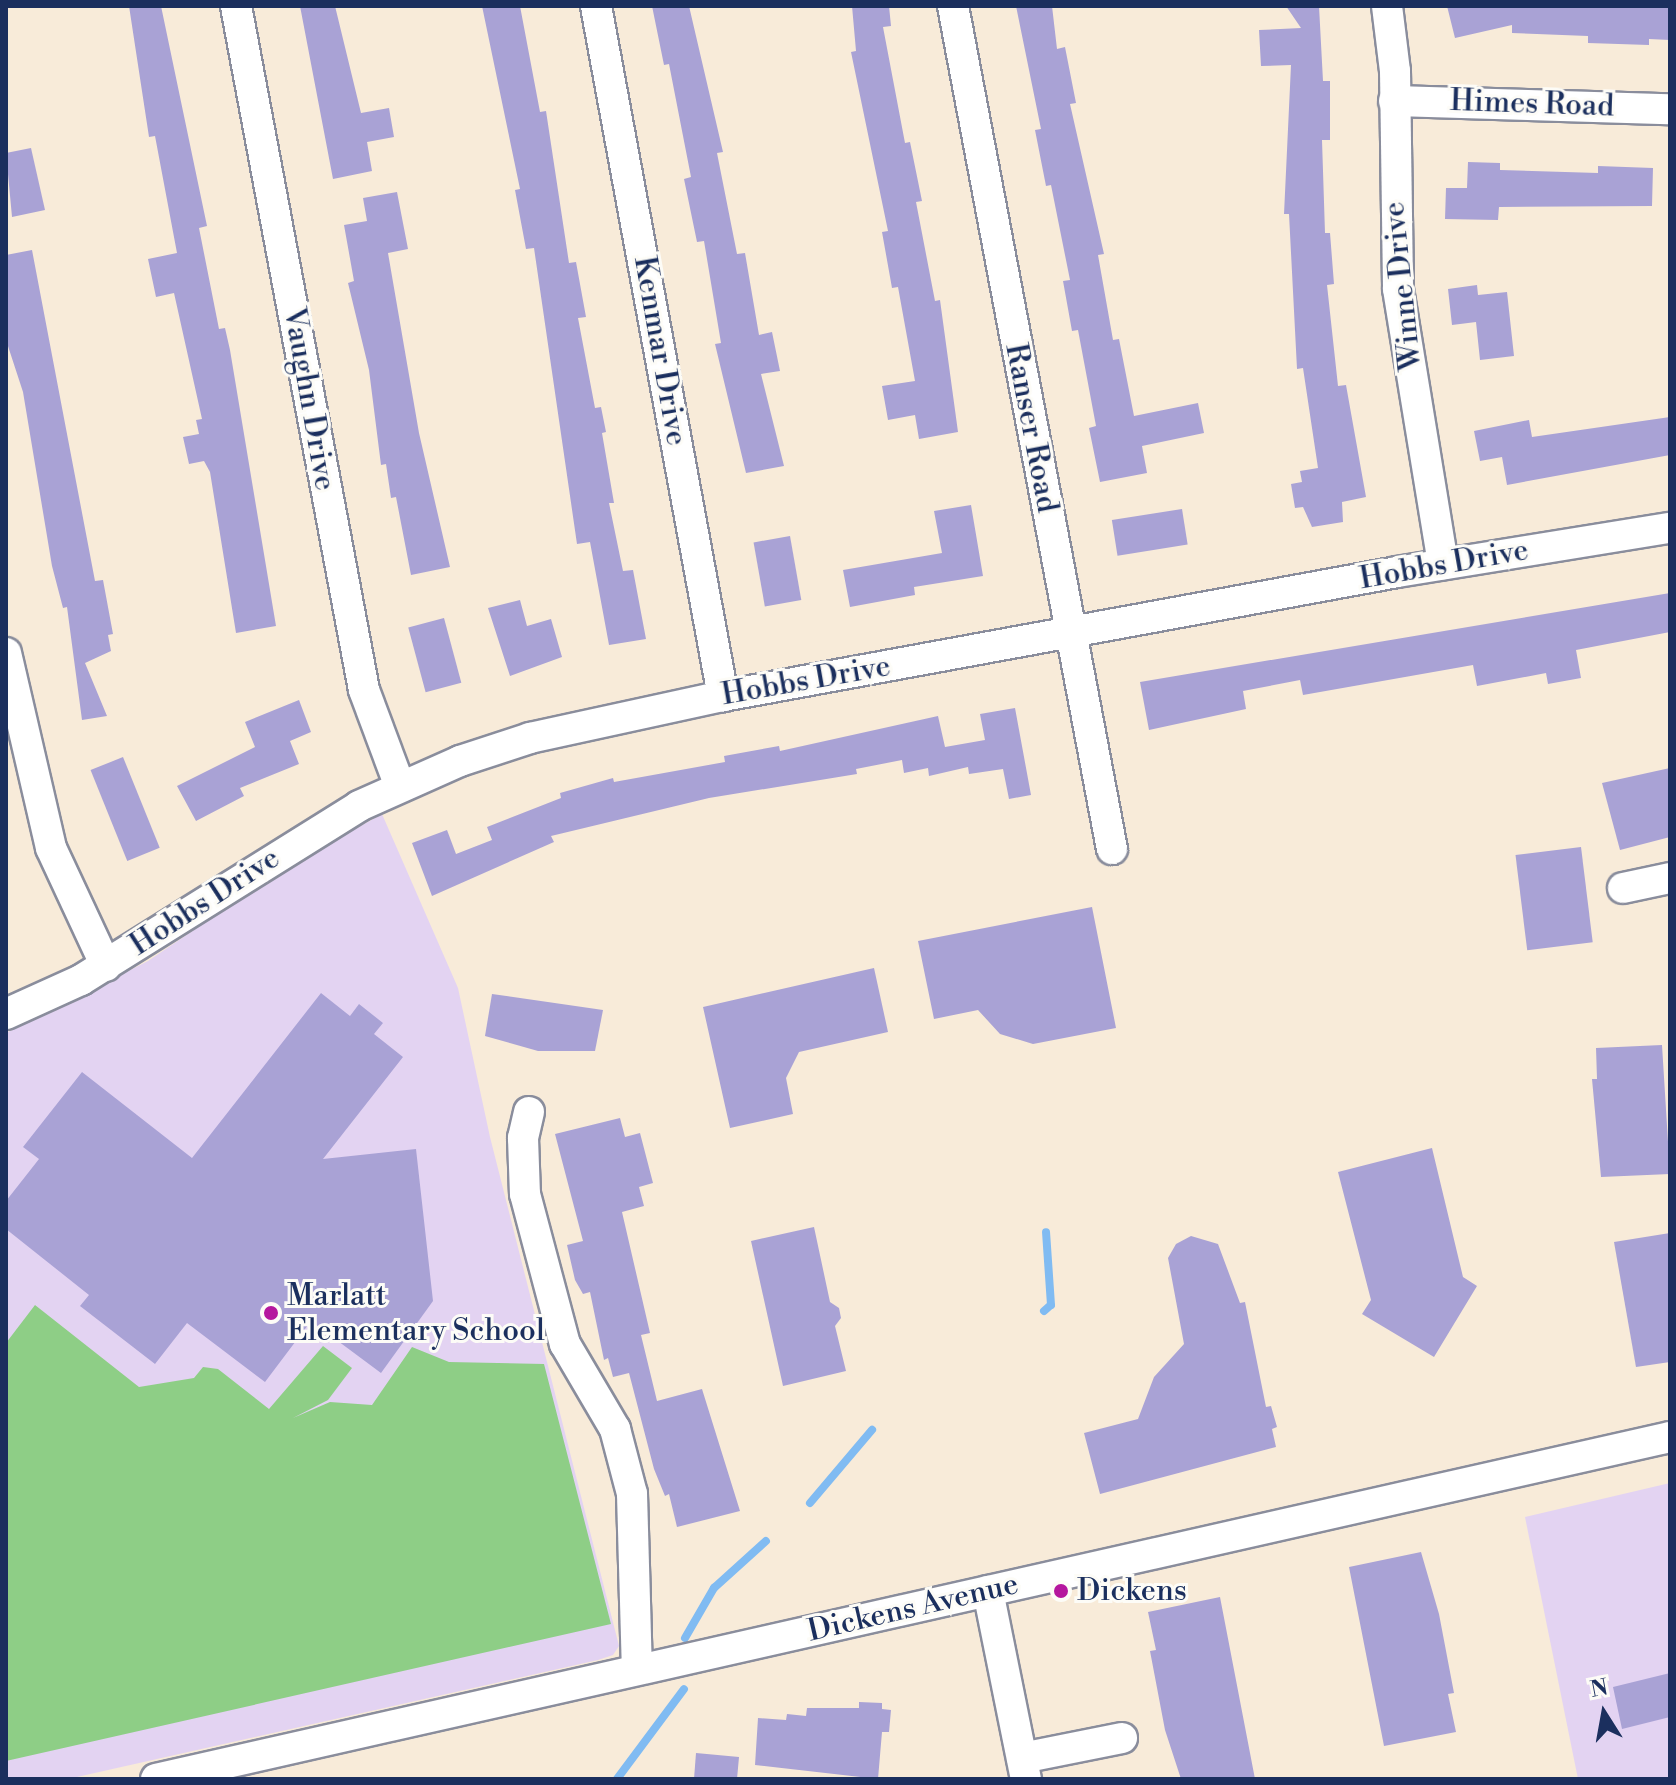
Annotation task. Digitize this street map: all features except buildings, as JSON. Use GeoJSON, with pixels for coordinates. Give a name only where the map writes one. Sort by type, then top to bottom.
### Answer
{"type":"FeatureCollection","features":[{"type":"Feature","properties":{"kind":"street","name":"Vaughn Drive"},"geometry":{"type":"LineString","coordinates":[[236,6],[364,690],[400,787]]}},
{"type":"Feature","properties":{"kind":"street","name":"Kenmar Drive"},"geometry":{"type":"LineString","coordinates":[[596,6],[723,696]]}},
{"type":"Feature","properties":{"kind":"street","name":"Ranser Road"},"geometry":{"type":"LineString","coordinates":[[953,6],[1112,849]]}},
{"type":"Feature","properties":{"kind":"street","name":"Winne Drive"},"geometry":{"type":"LineString","coordinates":[[1387,6],[1394,101],[1397,278],[1443,564]]}},
{"type":"Feature","properties":{"kind":"street","name":"Himes Road"},"geometry":{"type":"LineString","coordinates":[[1394,101],[1670,109]]}},
{"type":"Feature","properties":{"kind":"street","name":"Hobbs Drive"},"geometry":{"type":"LineString","coordinates":[[6,1014],[106,966],[259,864],[400,787],[530,738],[723,696],[1443,564],[1670,528]]}},
{"type":"Feature","properties":{"kind":"street"},"geometry":{"type":"LineString","coordinates":[[6,653],[51,848],[106,966]]}},
{"type":"Feature","properties":{"kind":"street"},"geometry":{"type":"LineString","coordinates":[[1623,888],[1670,878]]}},
{"type":"Feature","properties":{"kind":"street"},"geometry":{"type":"LineString","coordinates":[[529,1112],[523,1138],[525,1194],[549,1285],[565,1344],[615,1429],[632,1494],[637,1669]]}},
{"type":"Feature","properties":{"kind":"street","name":"Dickens Avenue"},"geometry":{"type":"LineString","coordinates":[[156,1779],[1670,1437]]}},
{"type":"Feature","properties":{"kind":"street"},"geometry":{"type":"LineString","coordinates":[[988,1591],[1024,1768],[1122,1738]]}},
{"type":"Feature","properties":{"kind":"shaded area","name":"Marlatt Elementary School"},"geometry":{"type":"Polygon","coordinates":[[[382,814],[458,988],[490,1137],[619,1646],[613,1655],[598,1660],[68,1779],[6,1779],[6,1033],[148,961],[287,867],[382,814]]]}},
{"type":"Feature","properties":{"kind":"shaded area"},"geometry":{"type":"Polygon","coordinates":[[[1670,1483],[1670,1779],[1578,1779],[1525,1517],[1670,1483]]]}},
{"type":"Feature","properties":{"kind":"green space"},"geometry":{"type":"Polygon","coordinates":[[[35,1305],[139,1387],[194,1378],[203,1367],[218,1369],[269,1409],[323,1346],[352,1368],[328,1400],[293,1418],[330,1402],[372,1405],[412,1347],[449,1362],[544,1364],[611,1624],[6,1761],[6,1343],[35,1305]]]}},
{"type":"Feature","properties":{"kind":"waterway"},"geometry":{"type":"LineString","coordinates":[[1044,1311],[1051,1305],[1046,1232]]}},
{"type":"Feature","properties":{"kind":"waterway"},"geometry":{"type":"LineString","coordinates":[[810,1503],[872,1430]]}},
{"type":"Feature","properties":{"kind":"waterway"},"geometry":{"type":"LineString","coordinates":[[685,1638],[714,1588],[766,1541]]}},
{"type":"Feature","properties":{"kind":"waterway"},"geometry":{"type":"LineString","coordinates":[[617,1779],[684,1689]]}},
{"type":"Feature","properties":{"kind":"place","name":"Marlatt Elementary School"},"geometry":{"type":"Point","coordinates":[271,1313]}},
{"type":"Feature","properties":{"kind":"place","name":"Dickens"},"geometry":{"type":"Point","coordinates":[1061,1591]}}]}
